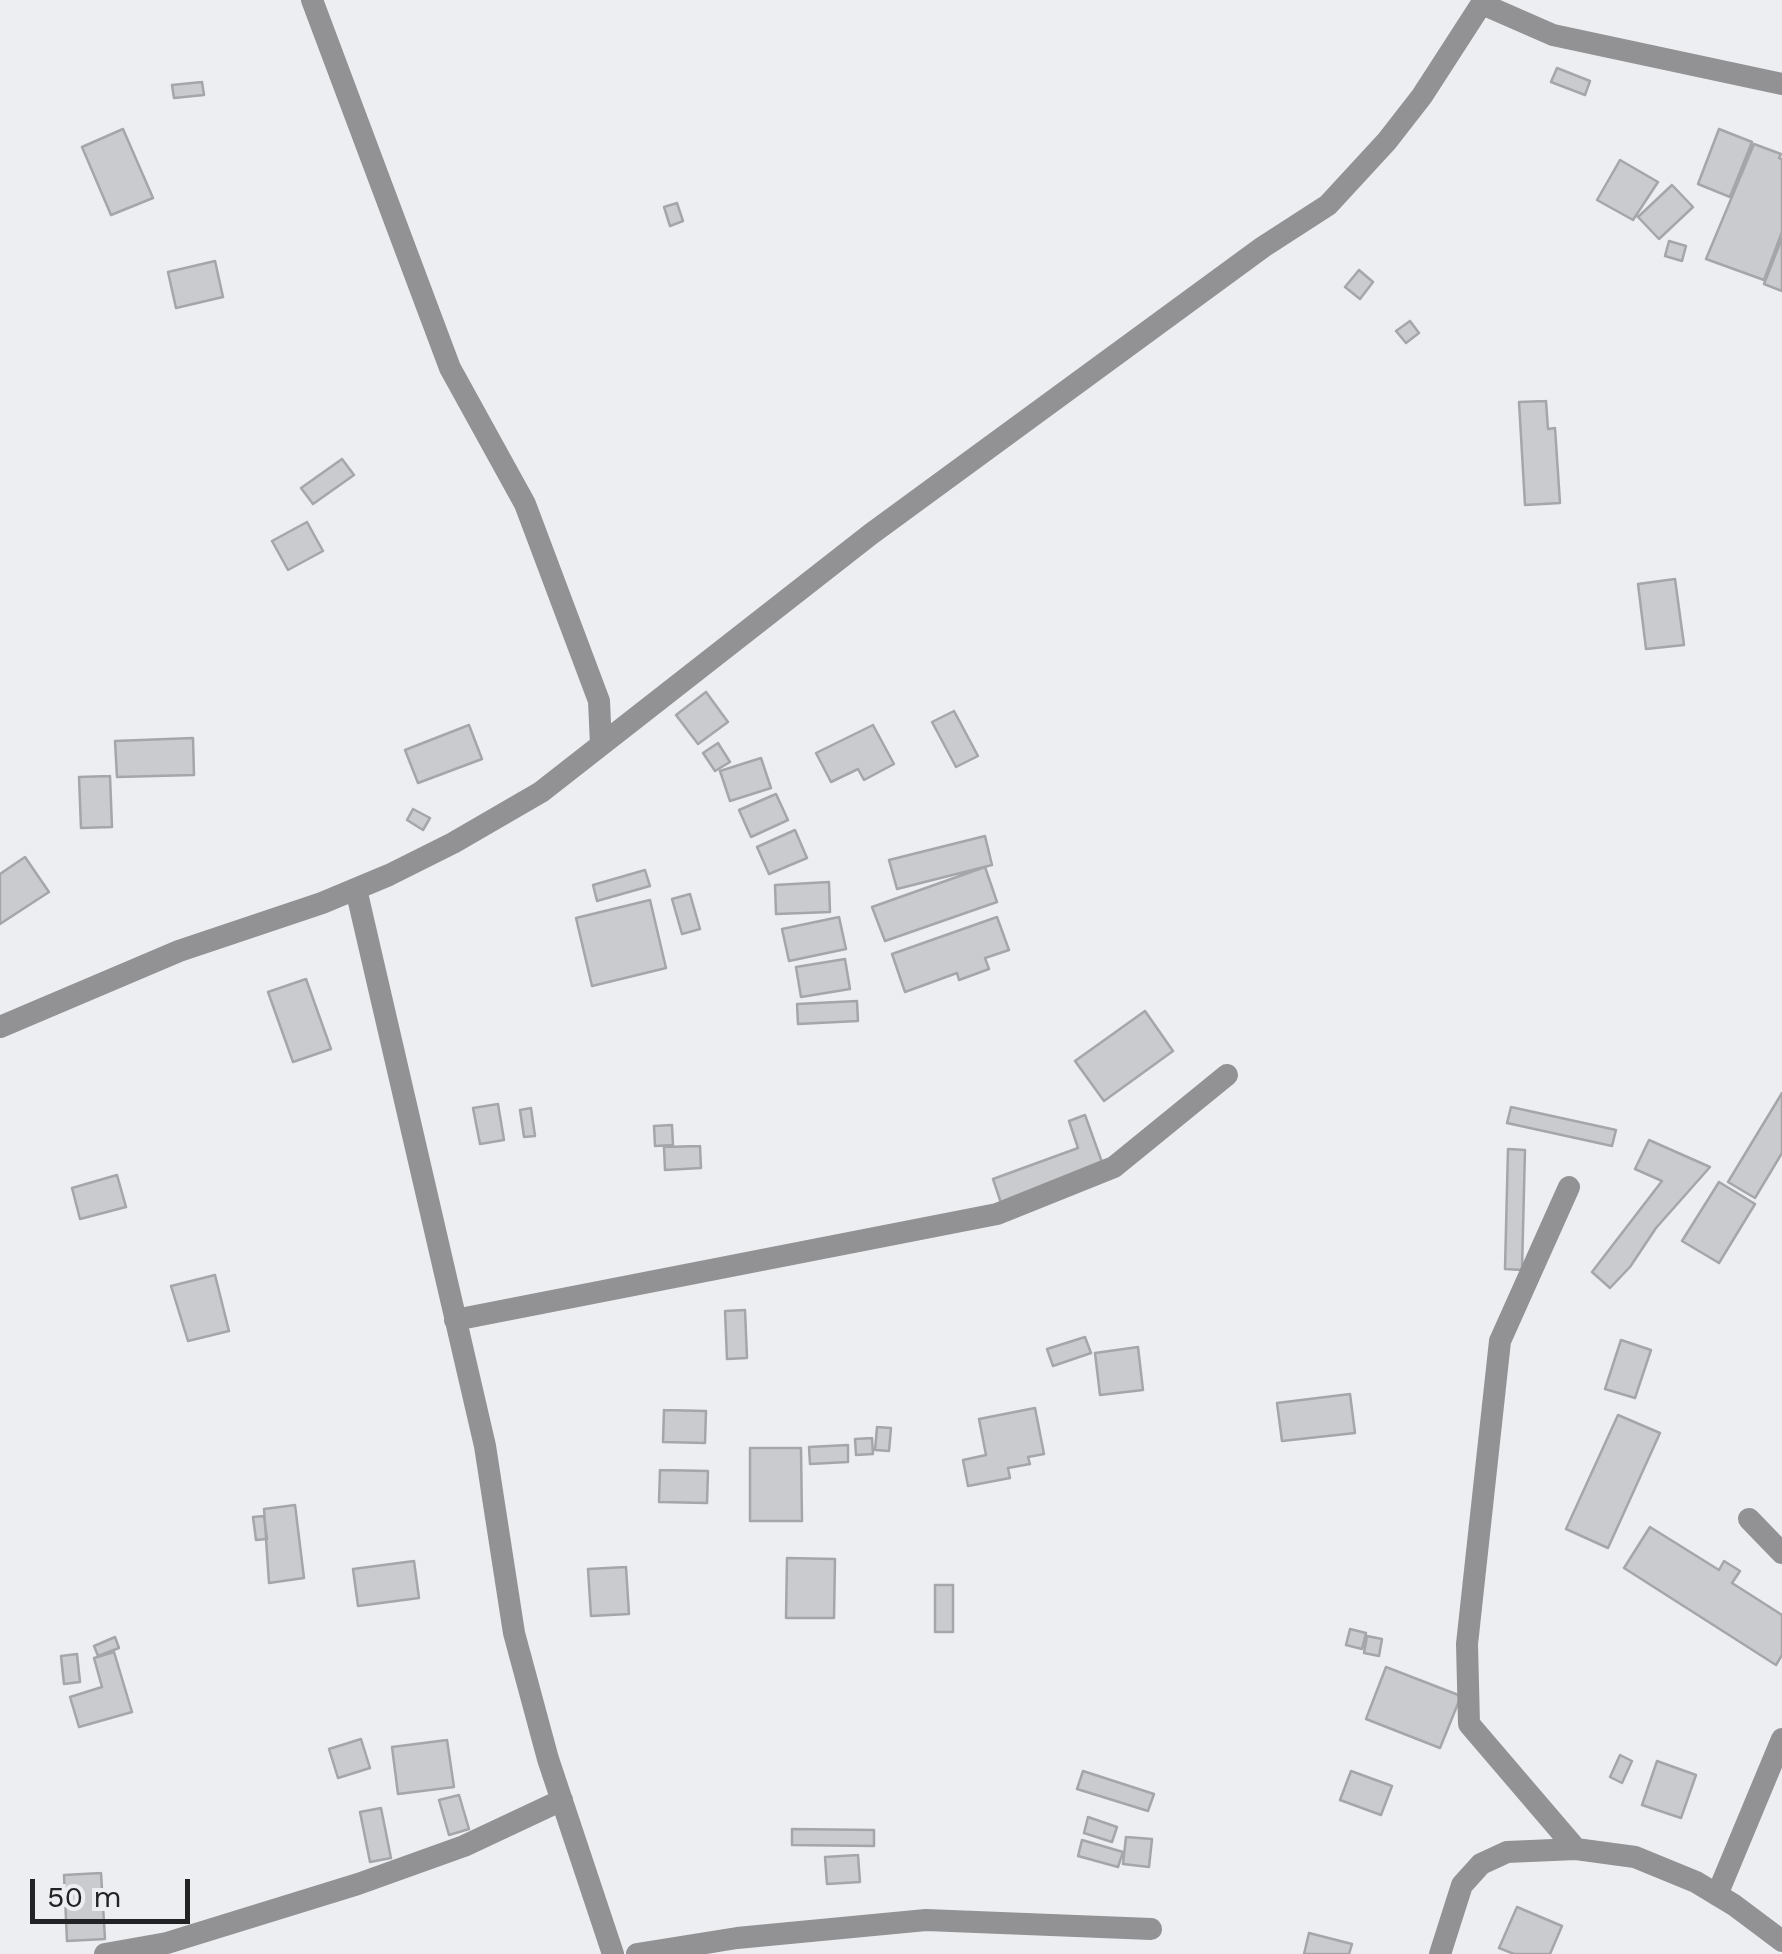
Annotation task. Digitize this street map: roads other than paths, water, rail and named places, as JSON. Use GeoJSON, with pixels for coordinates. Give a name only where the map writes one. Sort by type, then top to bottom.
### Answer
{"type":"FeatureCollection","features":[{"type":"Feature","properties":{"kind":"street"},"geometry":{"type":"LineString","coordinates":[[312,0],[450,368],[525,504],[599,702],[601,745]]}},
{"type":"Feature","properties":{"kind":"street"},"geometry":{"type":"LineString","coordinates":[[0,1028],[179,951],[356,889],[453,843],[541,792],[871,534],[1246,258],[1328,205],[1422,96],[1483,2],[1554,35],[1782,84]]}},
{"type":"Feature","properties":{"kind":"street"},"geometry":{"type":"LineString","coordinates":[[356,889],[485,1446],[514,1633],[562,1800],[613,1954]]}},
{"type":"Feature","properties":{"kind":"street"},"geometry":{"type":"LineString","coordinates":[[456,1320],[997,1214],[1114,1167],[1227,1075]]}},
{"type":"Feature","properties":{"kind":"street"},"geometry":{"type":"LineString","coordinates":[[1569,1186],[1500,1341],[1467,1644],[1468,1724],[1576,1849]]}},
{"type":"Feature","properties":{"kind":"street"},"geometry":{"type":"LineString","coordinates":[[1748,1519],[1782,1552]]}},
{"type":"Feature","properties":{"kind":"street"},"geometry":{"type":"LineString","coordinates":[[1717,1894],[1782,1739]]}},
{"type":"Feature","properties":{"kind":"street"},"geometry":{"type":"LineString","coordinates":[[104,1954],[167,1942],[358,1884],[464,1846],[562,1800]]}},
{"type":"Feature","properties":{"kind":"street"},"geometry":{"type":"LineString","coordinates":[[1440,1954],[1462,1885],[1481,1864],[1507,1852],[1576,1849],[1635,1856],[1717,1894],[1782,1941]]}},
{"type":"Feature","properties":{"kind":"street"},"geometry":{"type":"LineString","coordinates":[[637,1954],[738,1938],[926,1920],[1152,1929]]}}]}
